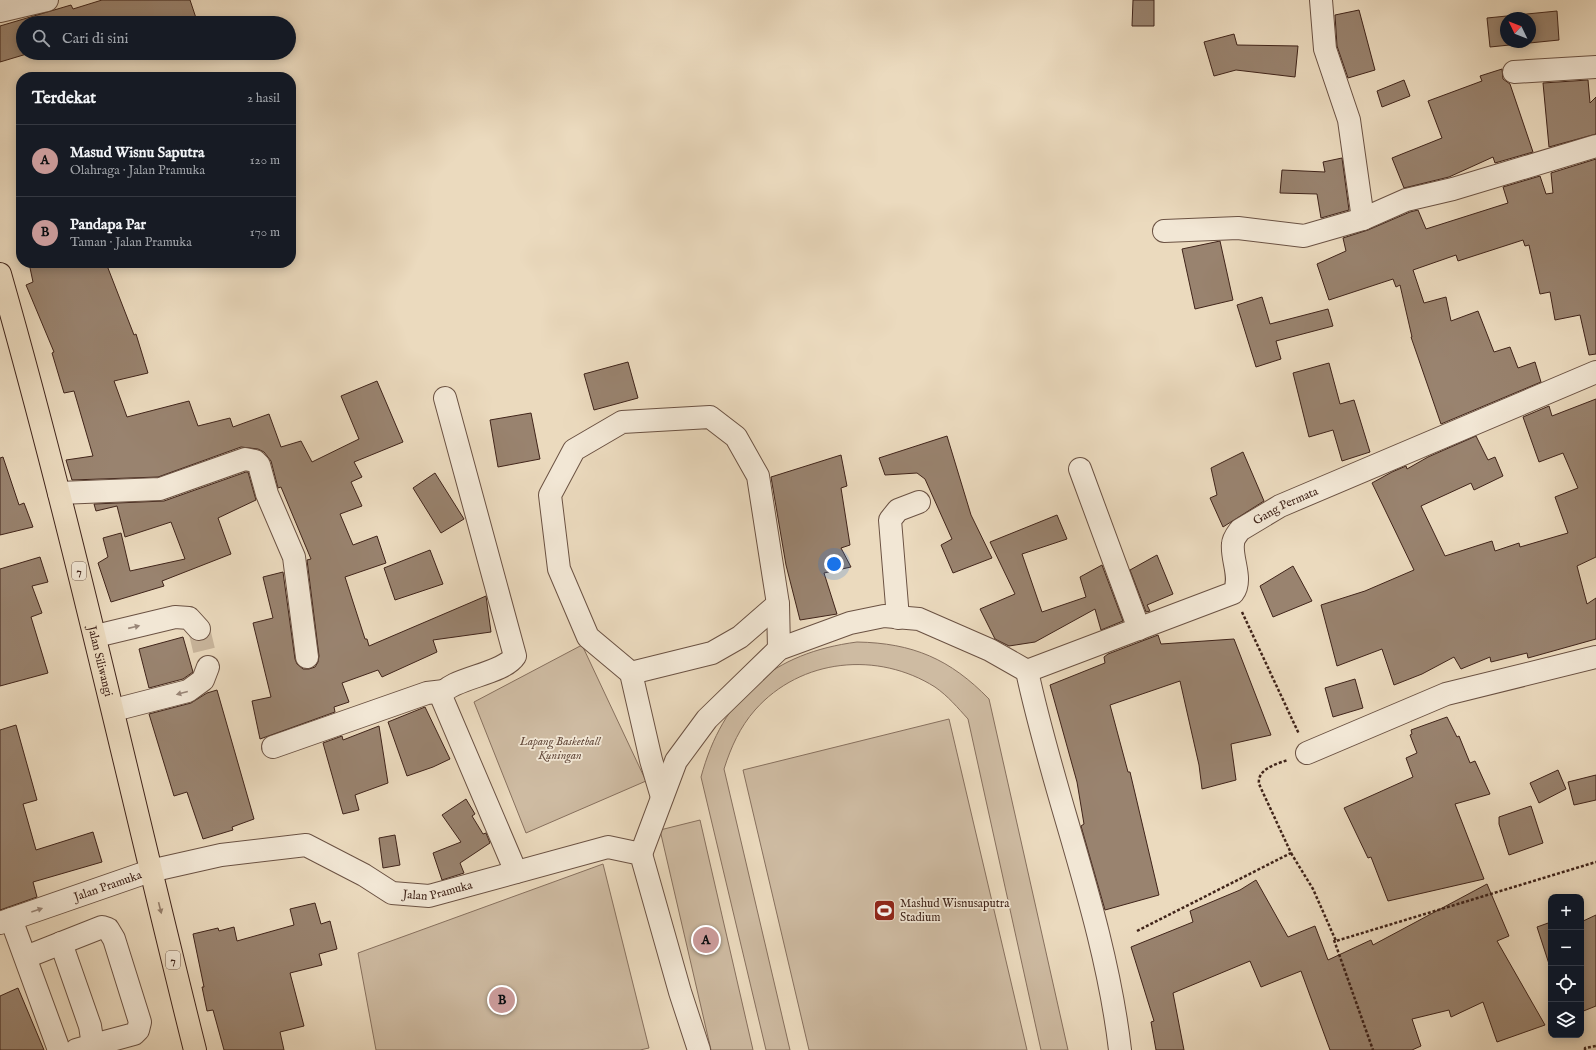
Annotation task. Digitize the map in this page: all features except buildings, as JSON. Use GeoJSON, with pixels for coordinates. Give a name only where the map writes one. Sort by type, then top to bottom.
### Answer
{"type":"FeatureCollection","features":[{"type":"Feature","properties":{"kind":"main road","name":"Jalan Siliwangi"},"geometry":{"type":"LineString","coordinates":[[1,279],[96,636],[150,871],[195,1050]]}},
{"type":"Feature","properties":{"kind":"street"},"geometry":{"type":"LineString","coordinates":[[0,11],[46,0]]}},
{"type":"Feature","properties":{"kind":"street"},"geometry":{"type":"LineString","coordinates":[[1321,0],[1325,49],[1349,120],[1363,219]]}},
{"type":"Feature","properties":{"kind":"street"},"geometry":{"type":"LineString","coordinates":[[1514,72],[1596,68]]}},
{"type":"Feature","properties":{"kind":"street"},"geometry":{"type":"LineString","coordinates":[[1164,231],[1238,228],[1304,236],[1363,219],[1406,200],[1453,189],[1596,146]]}},
{"type":"Feature","properties":{"kind":"street","name":"Gang Permata"},"geometry":{"type":"LineString","coordinates":[[1233,593],[1237,586],[1233,543],[1240,530],[1280,506],[1596,372]]}},
{"type":"Feature","properties":{"kind":"street"},"geometry":{"type":"LineString","coordinates":[[273,747],[427,693],[444,691],[460,683],[507,665],[515,656],[444,398]]}},
{"type":"Feature","properties":{"kind":"street"},"geometry":{"type":"LineString","coordinates":[[662,797],[651,760],[631,673],[588,637],[559,569],[550,495],[574,450],[622,422],[710,417],[736,438],[758,476],[778,604],[779,649]]}},
{"type":"Feature","properties":{"kind":"street"},"geometry":{"type":"LineString","coordinates":[[59,493],[160,488],[245,459],[255,461],[259,465],[267,494],[294,557],[307,657]]}},
{"type":"Feature","properties":{"kind":"street"},"geometry":{"type":"LineString","coordinates":[[1080,469],[1139,629]]}},
{"type":"Feature","properties":{"kind":"street"},"geometry":{"type":"LineString","coordinates":[[898,618],[890,520],[898,510],[919,502]]}},
{"type":"Feature","properties":{"kind":"street"},"geometry":{"type":"LineString","coordinates":[[1027,671],[1233,593]]}},
{"type":"Feature","properties":{"kind":"street"},"geometry":{"type":"LineString","coordinates":[[631,673],[712,653],[740,637],[778,604]]}},
{"type":"Feature","properties":{"kind":"street"},"geometry":{"type":"LineString","coordinates":[[699,1050],[680,992],[641,854],[676,761],[707,719],[779,649],[850,623],[884,616],[919,619],[990,650],[1027,671],[1036,715],[1098,932],[1118,1031],[1120,1050]]}},
{"type":"Feature","properties":{"kind":"street"},"geometry":{"type":"LineString","coordinates":[[96,636],[175,618],[189,618],[199,629]]}},
{"type":"Feature","properties":{"kind":"street"},"geometry":{"type":"LineString","coordinates":[[1307,752],[1446,694],[1596,657]]}},
{"type":"Feature","properties":{"kind":"street"},"geometry":{"type":"LineString","coordinates":[[114,710],[188,691],[203,680],[208,667]]}},
{"type":"Feature","properties":{"kind":"street"},"geometry":{"type":"LineString","coordinates":[[444,691],[441,696],[516,872]]}},
{"type":"Feature","properties":{"kind":"street","name":"Jalan Pramuka"},"geometry":{"type":"LineString","coordinates":[[6,921],[150,871],[221,856],[306,845],[364,875],[392,893],[429,896],[608,847],[641,854]]}},
{"type":"Feature","properties":{"kind":"street"},"geometry":{"type":"LineString","coordinates":[[6,921],[26,957],[59,1050]]}},
{"type":"Feature","properties":{"kind":"street"},"geometry":{"type":"LineString","coordinates":[[26,957],[61,943],[102,927],[108,929],[114,939],[140,1022],[138,1030],[134,1034],[84,1048],[86,1013],[61,943]]}},
{"type":"Feature","properties":{"kind":"path"},"geometry":{"type":"LineString","coordinates":[[1233,593],[1307,752]]}},
{"type":"Feature","properties":{"kind":"path"},"geometry":{"type":"LineString","coordinates":[[1275,765],[1260,775],[1259,784],[1291,852],[1313,889],[1334,940],[1373,1050]]}},
{"type":"Feature","properties":{"kind":"path"},"geometry":{"type":"LineString","coordinates":[[1137,931],[1291,852]]}},
{"type":"Feature","properties":{"kind":"path"},"geometry":{"type":"LineString","coordinates":[[1334,940],[1336,941],[1436,912],[1596,862]]}},
{"type":"Feature","properties":{"kind":"path"},"geometry":{"type":"LineString","coordinates":[[1585,1050],[1585,1048],[1596,1046]]}},
{"type":"Feature","properties":{"kind":"green space"},"geometry":{"type":"Polygon","coordinates":[[[857,642],[896,646],[929,656],[960,673],[989,699],[1068,1050],[1041,1050],[968,719],[949,698],[935,687],[913,676],[889,668],[865,665],[841,666],[817,670],[795,679],[774,693],[755,710],[740,730],[724,769],[790,1050],[766,1050],[701,777],[711,748],[723,723],[738,702],[756,683],[777,668],[800,656],[827,648],[857,642]]]}},
{"type":"Feature","properties":{"kind":"green space","name":"Lapang Basketball Kuningan"},"geometry":{"type":"Polygon","coordinates":[[[582,645],[646,781],[526,833],[474,702],[582,645]]]}},
{"type":"Feature","properties":{"kind":"green space","name":"Mashud Wisnusaputra Stadium"},"geometry":{"type":"Polygon","coordinates":[[[949,719],[1027,1050],[809,1050],[743,770],[949,719]]]}},
{"type":"Feature","properties":{"kind":"green space"},"geometry":{"type":"Polygon","coordinates":[[[700,820],[753,1050],[711,1050],[660,830],[700,820]]]}},
{"type":"Feature","properties":{"kind":"green space"},"geometry":{"type":"Polygon","coordinates":[[[603,864],[649,1048],[640,1050],[376,1050],[358,953],[603,864]]]}},
{"type":"Feature","properties":{"kind":"tunnel"},"geometry":{"type":"LineString","coordinates":[[199,629],[208,667]]}},
{"type":"Feature","properties":{"kind":"place","name":"Mashud Wisnusaputra Stadium"},"geometry":{"type":"Point","coordinates":[885,910]}},
{"type":"Feature","properties":{"kind":"place","name":"Masud Wisnu Saputra"},"geometry":{"type":"Point","coordinates":[706,940]}},
{"type":"Feature","properties":{"kind":"place","name":"Pandapa Par"},"geometry":{"type":"Point","coordinates":[502,1000]}}]}
